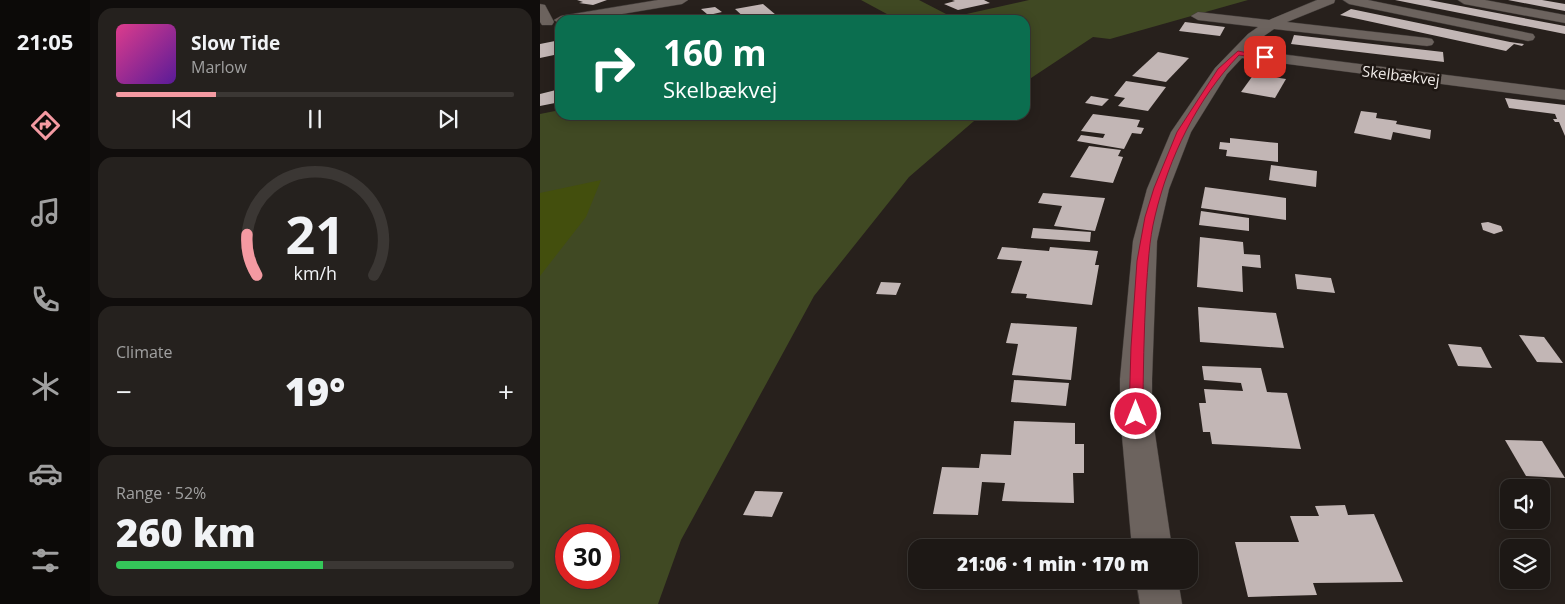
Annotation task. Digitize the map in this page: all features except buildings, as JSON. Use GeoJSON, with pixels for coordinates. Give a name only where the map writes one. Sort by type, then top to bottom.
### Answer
{"type":"FeatureCollection","features":[{"type":"Feature","properties":{"kind":"street"},"geometry":{"type":"LineString","coordinates":[[589,15],[682,0]]}},
{"type":"Feature","properties":{"kind":"street"},"geometry":{"type":"LineString","coordinates":[[1151,539],[1136,414],[1137,347],[1145,241],[1158,188],[1181,132],[1213,80],[1253,37],[1272,24],[1301,10],[1329,0]]}},
{"type":"Feature","properties":{"kind":"street"},"geometry":{"type":"LineString","coordinates":[[1349,0],[1528,37]]}},
{"type":"Feature","properties":{"kind":"street"},"geometry":{"type":"LineString","coordinates":[[1464,0],[1565,19]]}},
{"type":"Feature","properties":{"kind":"street"},"geometry":{"type":"LineString","coordinates":[[540,8],[552,21]]}},
{"type":"Feature","properties":{"kind":"street"},"geometry":{"type":"LineString","coordinates":[[1198,16],[1427,42]]}},
{"type":"Feature","properties":{"kind":"street","name":"Skelbækvej"},"geometry":{"type":"LineString","coordinates":[[1238,53],[1565,95]]}},
{"type":"Feature","properties":{"kind":"street"},"geometry":{"type":"LineString","coordinates":[[1158,589],[1161,604]]}},
{"type":"Feature","properties":{"kind":"green space"},"geometry":{"type":"Polygon","coordinates":[[[861,0],[919,0],[948,15],[889,15],[861,0]]]}},
{"type":"Feature","properties":{"kind":"green space"},"geometry":{"type":"Polygon","coordinates":[[[1029,0],[1248,0],[1110,39],[1093,37],[1030,79],[1030,15],[962,15],[1029,0]]]}},
{"type":"Feature","properties":{"kind":"green space"},"geometry":{"type":"Polygon","coordinates":[[[555,111],[555,120],[975,120],[909,177],[814,296],[681,540],[658,604],[540,604],[540,114],[555,111]]]}},
{"type":"Feature","properties":{"kind":"green space"},"geometry":{"type":"Polygon","coordinates":[[[601,180],[586,217],[540,276],[540,193],[601,180]]]}},
{"type":"Feature","properties":{"kind":"route"},"geometry":{"type":"LineString","coordinates":[[1136,414],[1137,347],[1143,261],[1145,241],[1158,188],[1181,132],[1220,71],[1238,53],[1265,57]]}}]}
